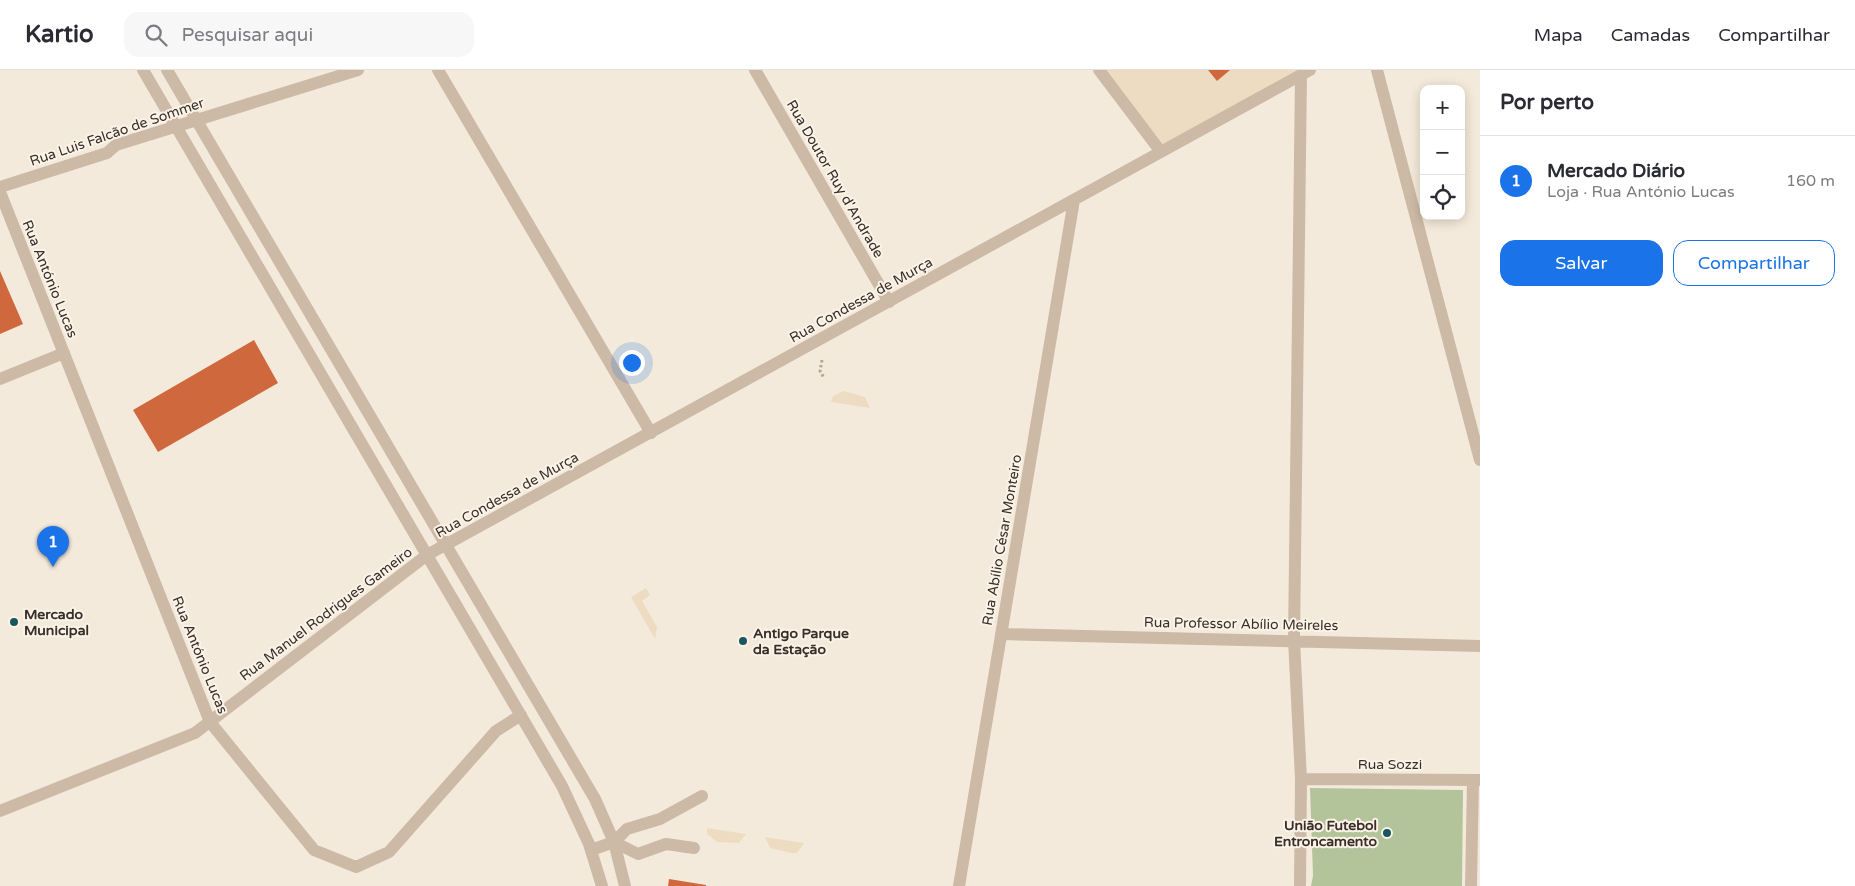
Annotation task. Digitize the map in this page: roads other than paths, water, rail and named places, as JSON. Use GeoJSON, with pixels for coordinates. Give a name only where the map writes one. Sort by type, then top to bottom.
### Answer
{"type":"FeatureCollection","features":[{"type":"Feature","properties":{"kind":"street"},"geometry":{"type":"LineString","coordinates":[[143,70],[562,786],[591,850],[602,886]]}},
{"type":"Feature","properties":{"kind":"street"},"geometry":{"type":"LineString","coordinates":[[167,70],[595,799],[614,842],[625,886]]}},
{"type":"Feature","properties":{"kind":"street","name":"Rua Luis Falcão de Sommer"},"geometry":{"type":"LineString","coordinates":[[0,187],[107,153],[116,145],[358,70]]}},
{"type":"Feature","properties":{"kind":"street"},"geometry":{"type":"LineString","coordinates":[[438,70],[651,433]]}},
{"type":"Feature","properties":{"kind":"street","name":"Rua Doutor Ruy d'Andrade"},"geometry":{"type":"LineString","coordinates":[[755,70],[889,302]]}},
{"type":"Feature","properties":{"kind":"street"},"geometry":{"type":"LineString","coordinates":[[1099,70],[1161,152]]}},
{"type":"Feature","properties":{"kind":"street"},"geometry":{"type":"LineString","coordinates":[[1377,70],[1480,460]]}},
{"type":"Feature","properties":{"kind":"street"},"geometry":{"type":"LineString","coordinates":[[1300,886],[1301,779],[1294,640],[1306,73]]}},
{"type":"Feature","properties":{"kind":"street","name":"Rua Condessa de Murça"},"geometry":{"type":"LineString","coordinates":[[427,556],[1306,73]]}},
{"type":"Feature","properties":{"kind":"street","name":"Rua António Lucas"},"geometry":{"type":"LineString","coordinates":[[0,192],[210,722],[314,850],[356,867],[389,852],[496,731],[521,715]]}},
{"type":"Feature","properties":{"kind":"street","name":"Rua Abílio César Monteiro"},"geometry":{"type":"LineString","coordinates":[[959,886],[1074,200]]}},
{"type":"Feature","properties":{"kind":"street"},"geometry":{"type":"LineString","coordinates":[[0,379],[64,353]]}},
{"type":"Feature","properties":{"kind":"street","name":"Rua Manuel Rodrigues Gameiro"},"geometry":{"type":"LineString","coordinates":[[0,811],[195,733],[427,556]]}},
{"type":"Feature","properties":{"kind":"street","name":"Rua Professor Abílio Meireles"},"geometry":{"type":"LineString","coordinates":[[1001,634],[1480,646]]}},
{"type":"Feature","properties":{"kind":"street","name":"Rua Sozzi"},"geometry":{"type":"LineString","coordinates":[[1301,779],[1477,780]]}},
{"type":"Feature","properties":{"kind":"street"},"geometry":{"type":"LineString","coordinates":[[1471,886],[1477,780]]}},
{"type":"Feature","properties":{"kind":"street"},"geometry":{"type":"LineString","coordinates":[[591,850],[614,842],[627,828],[660,819],[702,796]]}},
{"type":"Feature","properties":{"kind":"street"},"geometry":{"type":"LineString","coordinates":[[614,842],[638,854],[666,844],[694,848]]}},
{"type":"Feature","properties":{"kind":"place","name":"Mercado Diário"},"geometry":{"type":"Point","coordinates":[53,567]}},
{"type":"Feature","properties":{"kind":"place","name":"Mercado Municipal"},"geometry":{"type":"Point","coordinates":[14,622]}},
{"type":"Feature","properties":{"kind":"place","name":"Antigo Parque da Estação"},"geometry":{"type":"Point","coordinates":[743,641]}},
{"type":"Feature","properties":{"kind":"place","name":"União Futebol Entroncamento"},"geometry":{"type":"Point","coordinates":[1387,833]}}]}
